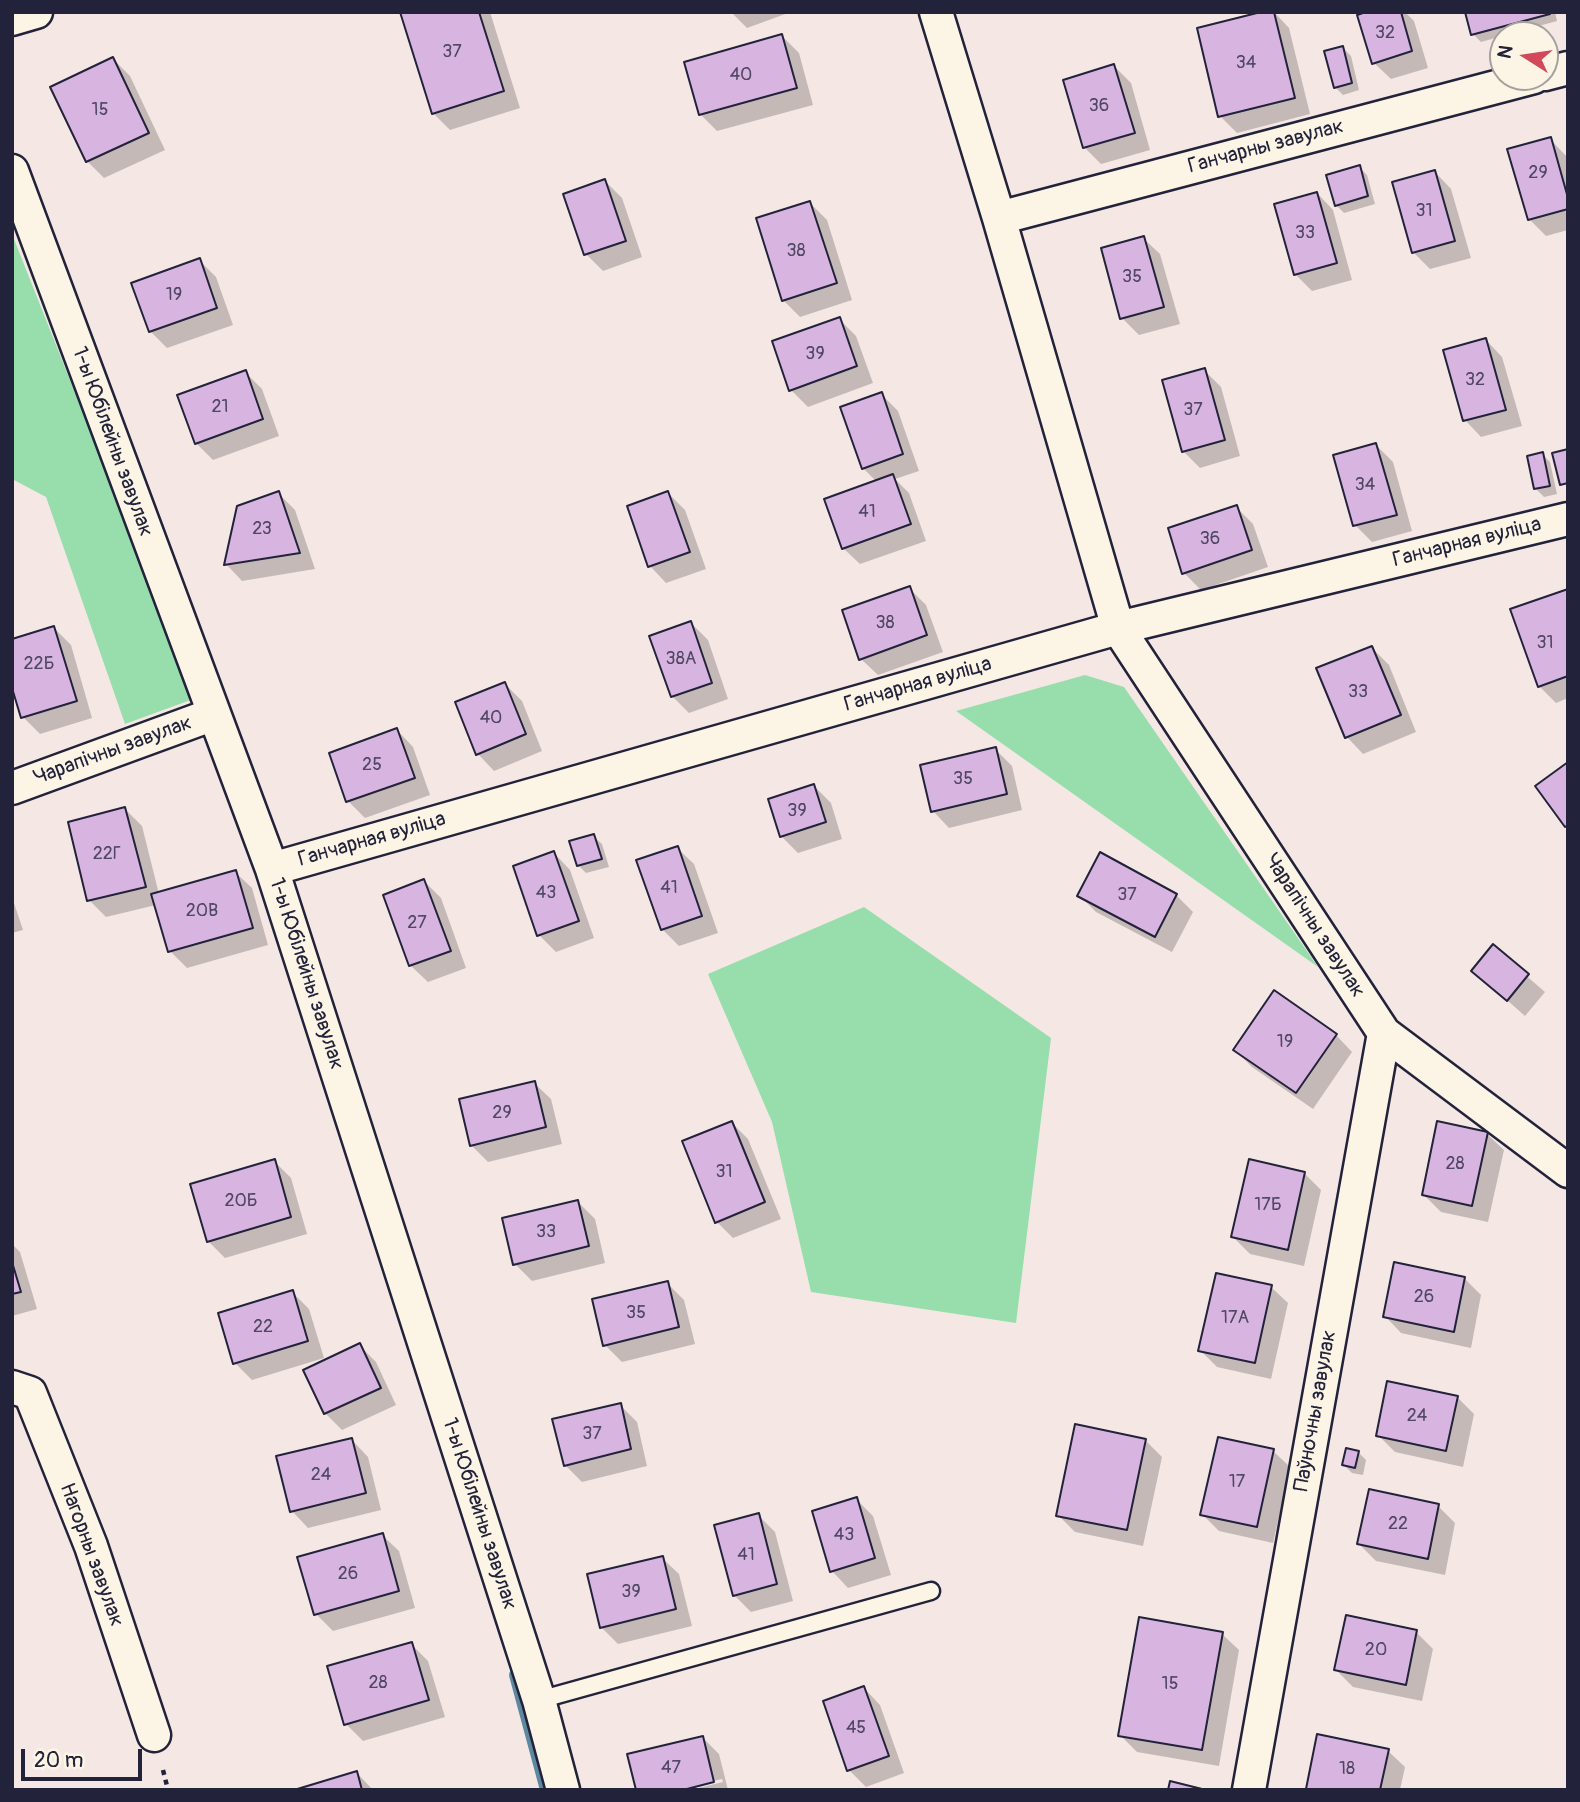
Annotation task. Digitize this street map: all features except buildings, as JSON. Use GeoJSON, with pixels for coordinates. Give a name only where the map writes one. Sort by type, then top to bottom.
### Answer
{"type":"FeatureCollection","features":[{"type":"Feature","properties":{"kind":"street"},"geometry":{"type":"LineString","coordinates":[[12,19],[36,12]]}},
{"type":"Feature","properties":{"kind":"street"},"geometry":{"type":"LineString","coordinates":[[936,12],[1118,628]]}},
{"type":"Feature","properties":{"kind":"street","name":"Ганчарны завулак"},"geometry":{"type":"LineString","coordinates":[[999,218],[1489,89]]}},
{"type":"Feature","properties":{"kind":"street","name":"1-ы Юбілейны завулак"},"geometry":{"type":"LineString","coordinates":[[12,172],[272,869],[539,1700],[563,1790]]}},
{"type":"Feature","properties":{"kind":"street","name":"Ганчарная вуліца"},"geometry":{"type":"LineString","coordinates":[[272,869],[1118,628],[1568,519]]}},
{"type":"Feature","properties":{"kind":"street","name":"Чарапічны завулак"},"geometry":{"type":"LineString","coordinates":[[1118,628],[1384,1033],[1568,1171]]}},
{"type":"Feature","properties":{"kind":"street","name":"Чарапічны завулак"},"geometry":{"type":"LineString","coordinates":[[12,788],[214,714]]}},
{"type":"Feature","properties":{"kind":"street","name":"Паўночны завулак"},"geometry":{"type":"LineString","coordinates":[[1249,1790],[1384,1033]]}},
{"type":"Feature","properties":{"kind":"street","name":"Нагорны завулак"},"geometry":{"type":"LineString","coordinates":[[12,1387],[30,1393],[90,1546],[153,1735]]}},
{"type":"Feature","properties":{"kind":"lane"},"geometry":{"type":"LineString","coordinates":[[539,1700],[931,1591]]}},
{"type":"Feature","properties":{"kind":"green space"},"geometry":{"type":"Polygon","coordinates":[[[12,234],[196,698],[125,724],[46,497],[12,479],[12,234]]]}},
{"type":"Feature","properties":{"kind":"green space"},"geometry":{"type":"Polygon","coordinates":[[[1085,675],[1124,687],[1318,967],[956,711],[1085,675]]]}},
{"type":"Feature","properties":{"kind":"green space"},"geometry":{"type":"Polygon","coordinates":[[[864,907],[1051,1038],[1016,1323],[811,1292],[772,1122],[708,974],[864,907]]]}},
{"type":"Feature","properties":{"kind":"waterway"},"geometry":{"type":"LineString","coordinates":[[515,1675],[546,1790]]}}]}
